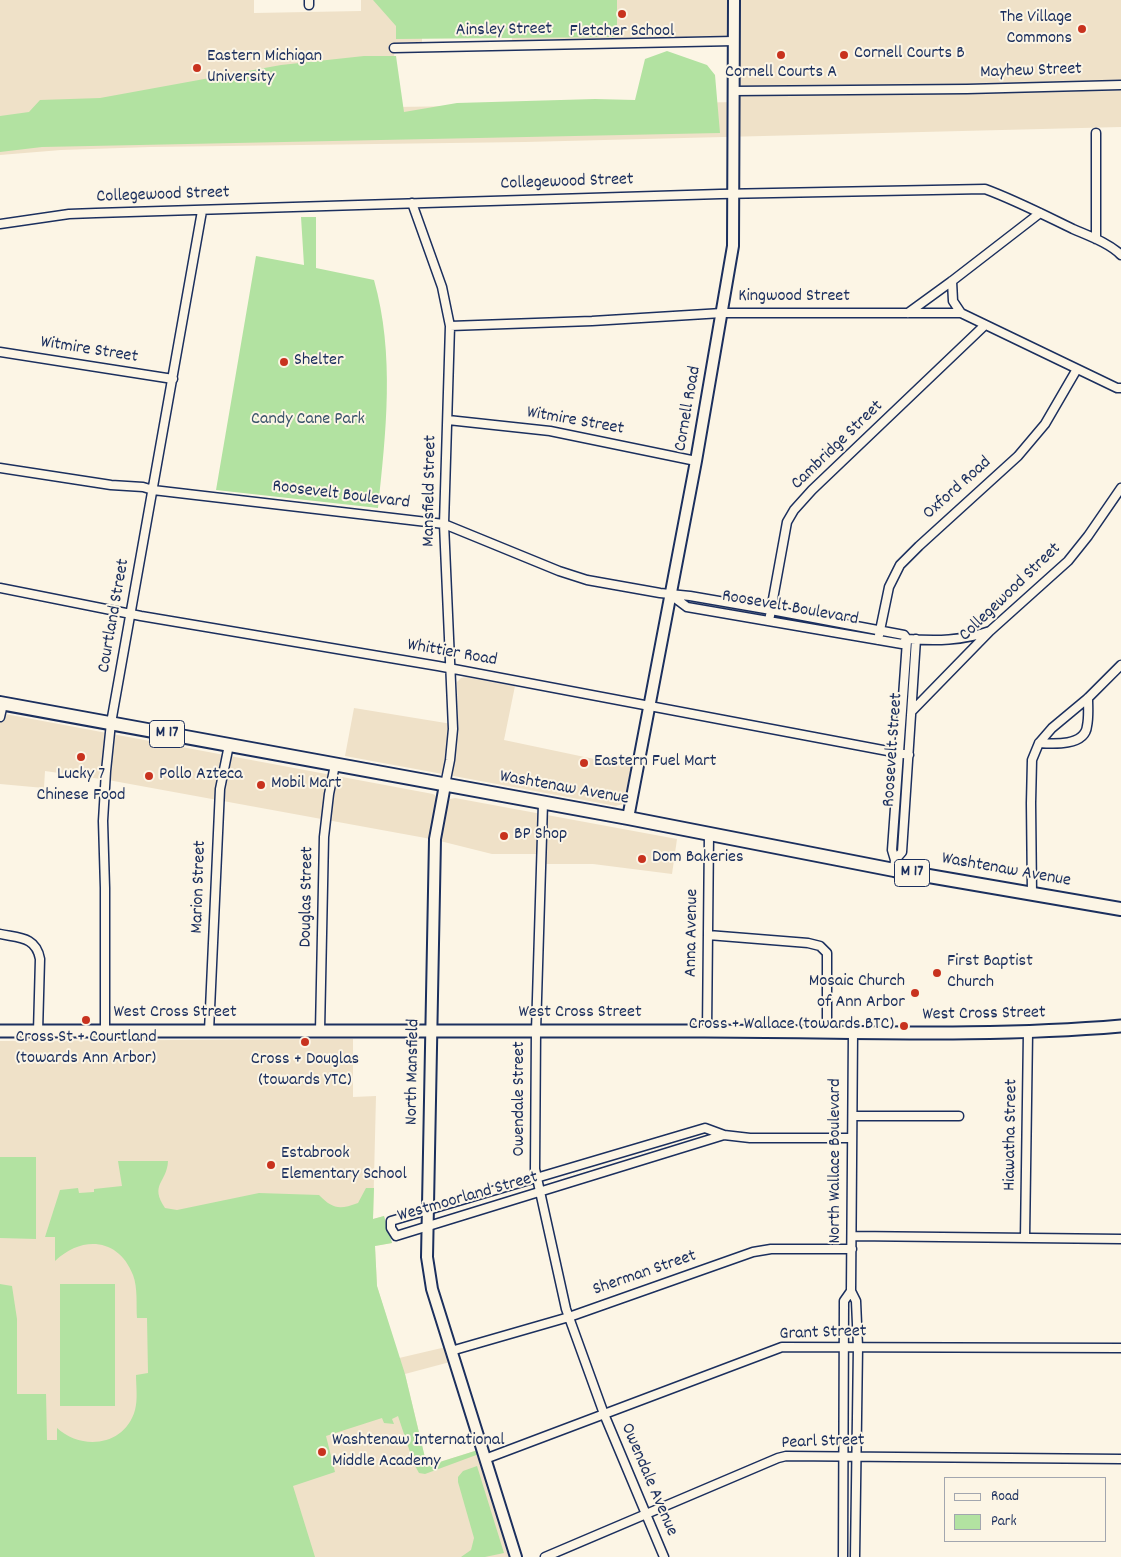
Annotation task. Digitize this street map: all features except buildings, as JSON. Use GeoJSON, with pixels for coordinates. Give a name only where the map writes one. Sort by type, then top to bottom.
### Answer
{"type":"FeatureCollection","features":[{"type":"Feature","properties":{"kind":"main road","name":"Washtenaw Avenue"},"geometry":{"type":"LineString","coordinates":[[2,703],[708,834],[895,865],[1032,894],[1121,909]]}},
{"type":"Feature","properties":{"kind":"main road","name":"West Cross Street"},"geometry":{"type":"LineString","coordinates":[[0,1032],[707,1031],[913,1034],[1028,1033],[1121,1026]]}},
{"type":"Feature","properties":{"kind":"street","name":"Cornell Road"},"geometry":{"type":"LineString","coordinates":[[628,818],[669,594],[696,461],[733,246],[734,0]]}},
{"type":"Feature","properties":{"kind":"street","name":"Ainsley Street"},"geometry":{"type":"LineString","coordinates":[[394,48],[734,41]]}},
{"type":"Feature","properties":{"kind":"street","name":"Mayhew Street"},"geometry":{"type":"LineString","coordinates":[[733,91],[968,89],[1121,84]]}},
{"type":"Feature","properties":{"kind":"street"},"geometry":{"type":"LineString","coordinates":[[1096,134],[1096,240]]}},
{"type":"Feature","properties":{"kind":"street","name":"Collegewood Street"},"geometry":{"type":"LineString","coordinates":[[0,224],[68,214],[733,193],[985,189],[1016,200],[1121,254]]}},
{"type":"Feature","properties":{"kind":"street","name":"Mansfield Street"},"geometry":{"type":"LineString","coordinates":[[412,203],[442,287],[450,326],[444,524],[452,741],[445,785]]}},
{"type":"Feature","properties":{"kind":"street","name":"Courtland Street"},"geometry":{"type":"LineString","coordinates":[[105,1031],[103,821],[111,723],[202,210]]}},
{"type":"Feature","properties":{"kind":"street"},"geometry":{"type":"LineString","coordinates":[[908,312],[952,281],[1040,213]]}},
{"type":"Feature","properties":{"kind":"street"},"geometry":{"type":"LineString","coordinates":[[952,281],[953,301],[962,313]]}},
{"type":"Feature","properties":{"kind":"street","name":"Kingwood Street"},"geometry":{"type":"LineString","coordinates":[[450,326],[722,314],[962,313],[1117,388],[1121,388]]}},
{"type":"Feature","properties":{"kind":"street","name":"Cambridge Street"},"geometry":{"type":"LineString","coordinates":[[769,621],[787,522],[794,510],[812,490],[985,325]]}},
{"type":"Feature","properties":{"kind":"street","name":"Witmire Street"},"geometry":{"type":"LineString","coordinates":[[0,352],[173,379]]}},
{"type":"Feature","properties":{"kind":"street","name":"Oxford Road"},"geometry":{"type":"LineString","coordinates":[[878,640],[889,587],[900,565],[1018,456],[1045,424],[1077,368]]}},
{"type":"Feature","properties":{"kind":"street","name":"Witmire Street"},"geometry":{"type":"LineString","coordinates":[[448,420],[550,431],[696,461]]}},
{"type":"Feature","properties":{"kind":"street","name":"Roosevelt Boulevard"},"geometry":{"type":"LineString","coordinates":[[0,468],[110,485],[444,524],[578,577],[880,630],[904,635],[907,639]]}},
{"type":"Feature","properties":{"kind":"street","name":"Collegewood Street"},"geometry":{"type":"LineString","coordinates":[[912,711],[990,631],[1068,560],[1088,536],[1121,488]]}},
{"type":"Feature","properties":{"kind":"street","name":"Whittier Road"},"geometry":{"type":"LineString","coordinates":[[0,588],[130,614],[450,669],[909,756]]}},
{"type":"Feature","properties":{"kind":"street","name":"Roosevelt Boulevard"},"geometry":{"type":"LineString","coordinates":[[669,594],[687,607],[902,644],[907,639],[958,640],[975,637],[990,631]]}},
{"type":"Feature","properties":{"kind":"street","name":"Roosevelt Street"},"geometry":{"type":"LineString","coordinates":[[895,865],[892,850],[907,639]]}},
{"type":"Feature","properties":{"kind":"street","name":"Roosevelt Street"},"geometry":{"type":"LineString","coordinates":[[895,865],[902,852],[916,639]]}},
{"type":"Feature","properties":{"kind":"street"},"geometry":{"type":"LineString","coordinates":[[1032,894],[1032,760],[1039,743],[1052,728],[1088,698],[1121,665]]}},
{"type":"Feature","properties":{"kind":"street"},"geometry":{"type":"LineString","coordinates":[[1039,743],[1063,743],[1076,740],[1084,734],[1088,728],[1088,698]]}},
{"type":"Feature","properties":{"kind":"street"},"geometry":{"type":"LineString","coordinates":[[0,717],[2,703]]}},
{"type":"Feature","properties":{"kind":"street"},"geometry":{"type":"LineString","coordinates":[[902,710],[912,711]]}},
{"type":"Feature","properties":{"kind":"street","name":"Marion Street"},"geometry":{"type":"LineString","coordinates":[[209,1031],[219,806],[221,779],[229,746]]}},
{"type":"Feature","properties":{"kind":"street","name":"Douglas Street"},"geometry":{"type":"LineString","coordinates":[[320,1031],[324,837],[329,794],[335,765]]}},
{"type":"Feature","properties":{"kind":"street","name":"North Mansfield"},"geometry":{"type":"LineString","coordinates":[[445,785],[435,839],[427,1226],[428,1272],[516,1557]]}},
{"type":"Feature","properties":{"kind":"street","name":"Owendale Street"},"geometry":{"type":"LineString","coordinates":[[543,803],[534,1136],[537,1178],[568,1317],[604,1414]]}},
{"type":"Feature","properties":{"kind":"street","name":"Anna Avenue"},"geometry":{"type":"LineString","coordinates":[[707,1031],[708,834]]}},
{"type":"Feature","properties":{"kind":"street"},"geometry":{"type":"LineString","coordinates":[[0,934],[30,941],[38,950],[40,959],[38,1032]]}},
{"type":"Feature","properties":{"kind":"street"},"geometry":{"type":"LineString","coordinates":[[708,934],[820,946],[827,953],[827,1032]]}},
{"type":"Feature","properties":{"kind":"street","name":"North Wallace Boulevard"},"geometry":{"type":"LineString","coordinates":[[854,1032],[851,1291],[856,1301],[858,1347],[856,1557]]}},
{"type":"Feature","properties":{"kind":"street","name":"Hiawatha Street"},"geometry":{"type":"LineString","coordinates":[[1026,1238],[1028,1033]]}},
{"type":"Feature","properties":{"kind":"street"},"geometry":{"type":"LineString","coordinates":[[852,1116],[958,1116]]}},
{"type":"Feature","properties":{"kind":"street","name":"Westmoorland Street"},"geometry":{"type":"LineString","coordinates":[[724,1136],[396,1236],[391,1228],[391,1221],[705,1128],[724,1136],[750,1138],[852,1138]]}},
{"type":"Feature","properties":{"kind":"street"},"geometry":{"type":"LineString","coordinates":[[852,1236],[1121,1239]]}},
{"type":"Feature","properties":{"kind":"street","name":"Sherman Street"},"geometry":{"type":"LineString","coordinates":[[451,1351],[568,1317],[752,1252],[771,1249],[852,1249]]}},
{"type":"Feature","properties":{"kind":"street","name":"North Wallace Boulevard"},"geometry":{"type":"LineString","coordinates":[[843,1557],[844,1301],[851,1291]]}},
{"type":"Feature","properties":{"kind":"street","name":"Grant Street"},"geometry":{"type":"LineString","coordinates":[[485,1459],[782,1347],[1121,1348]]}},
{"type":"Feature","properties":{"kind":"street","name":"Owendale Avenue"},"geometry":{"type":"LineString","coordinates":[[604,1414],[664,1557]]}},
{"type":"Feature","properties":{"kind":"street","name":"Pearl Street"},"geometry":{"type":"LineString","coordinates":[[546,1557],[786,1456],[1121,1458]]}},
{"type":"Feature","properties":{"kind":"shaded area","name":"Eastern Michigan University"},"geometry":{"type":"Polygon","coordinates":[[[0,0],[254,0],[254,13],[361,11],[361,0],[422,0],[422,42],[394,43],[395,107],[740,102],[740,36],[512,40],[511,0],[1121,0],[1121,127],[525,142],[151,147],[61,150],[0,155],[0,0]]]}},
{"type":"Feature","properties":{"kind":"shaded area"},"geometry":{"type":"Polygon","coordinates":[[[466,677],[515,686],[504,740],[632,767],[623,804],[616,806],[345,756],[354,708],[458,725],[457,682],[461,678],[466,677]]]}},
{"type":"Feature","properties":{"kind":"shaded area"},"geometry":{"type":"Polygon","coordinates":[[[0,713],[433,794],[437,802],[431,839],[108,780],[45,771],[44,788],[0,784],[0,713]]]}},
{"type":"Feature","properties":{"kind":"shaded area"},"geometry":{"type":"Polygon","coordinates":[[[455,798],[677,839],[672,874],[593,864],[546,864],[546,854],[492,854],[440,841],[448,802],[450,799],[455,798]]]}},
{"type":"Feature","properties":{"kind":"shaded area"},"geometry":{"type":"Polygon","coordinates":[[[353,1039],[353,1097],[376,1096],[373,1219],[384,1216],[392,1243],[375,1246],[377,1286],[399,1358],[446,1347],[450,1362],[405,1374],[427,1466],[478,1450],[511,1557],[0,1557],[0,1041],[353,1039]]]}},
{"type":"Feature","properties":{"kind":"green space"},"geometry":{"type":"Polygon","coordinates":[[[373,0],[617,0],[617,37],[396,39],[396,26],[373,0]]]}},
{"type":"Feature","properties":{"kind":"green space"},"geometry":{"type":"Polygon","coordinates":[[[667,51],[707,65],[715,75],[720,133],[42,147],[0,152],[0,116],[29,112],[40,100],[100,98],[281,65],[364,56],[396,56],[404,112],[457,103],[595,99],[635,100],[645,59],[667,51]]]}},
{"type":"Feature","properties":{"kind":"green space","name":"Candy Cane Park"},"geometry":{"type":"Polygon","coordinates":[[[301,217],[316,217],[316,268],[374,280],[381,308],[387,365],[386,422],[378,508],[216,490],[256,256],[304,265],[301,217]]]}},
{"type":"Feature","properties":{"kind":"green space"},"geometry":{"type":"Polygon","coordinates":[[[0,1157],[36,1157],[36,1239],[0,1238],[0,1157]]]}},
{"type":"Feature","properties":{"kind":"green space"},"geometry":{"type":"Polygon","coordinates":[[[118,1161],[168,1161],[159,1188],[160,1200],[165,1208],[177,1210],[259,1193],[319,1195],[332,1206],[346,1207],[358,1203],[366,1188],[374,1188],[373,1219],[384,1216],[392,1243],[375,1246],[377,1286],[405,1374],[427,1466],[478,1450],[479,1454],[425,1474],[419,1473],[414,1464],[398,1416],[392,1419],[394,1424],[384,1423],[382,1418],[326,1436],[335,1472],[293,1486],[315,1557],[0,1557],[0,1284],[12,1286],[17,1319],[17,1394],[46,1394],[47,1440],[57,1440],[57,1428],[78,1440],[90,1442],[113,1438],[130,1422],[135,1410],[137,1397],[136,1375],[148,1373],[147,1318],[137,1318],[136,1285],[127,1263],[109,1247],[99,1244],[77,1247],[55,1261],[55,1237],[45,1237],[60,1190],[78,1188],[79,1193],[94,1192],[94,1189],[122,1186],[118,1161]]]}},
{"type":"Feature","properties":{"kind":"green space"},"geometry":{"type":"Polygon","coordinates":[[[60,1284],[115,1284],[115,1406],[60,1406],[60,1284]]]}},
{"type":"Feature","properties":{"kind":"green space"},"geometry":{"type":"Polygon","coordinates":[[[477,1466],[504,1553],[485,1557],[461,1557],[471,1550],[474,1538],[458,1477],[463,1471],[477,1466]]]}},
{"type":"Feature","properties":{"kind":"place","name":"Fletcher School"},"geometry":{"type":"Point","coordinates":[622,14]}},
{"type":"Feature","properties":{"kind":"place","name":"The Village Commons"},"geometry":{"type":"Point","coordinates":[1082,29]}},
{"type":"Feature","properties":{"kind":"place","name":"Cornell Courts A"},"geometry":{"type":"Point","coordinates":[781,55]}},
{"type":"Feature","properties":{"kind":"place","name":"Cornell Courts B"},"geometry":{"type":"Point","coordinates":[844,55]}},
{"type":"Feature","properties":{"kind":"place","name":"Eastern Michigan University"},"geometry":{"type":"Point","coordinates":[197,68]}},
{"type":"Feature","properties":{"kind":"place","name":"Shelter"},"geometry":{"type":"Point","coordinates":[284,362]}},
{"type":"Feature","properties":{"kind":"place","name":"Lucky 7 Chinese Food"},"geometry":{"type":"Point","coordinates":[81,757]}},
{"type":"Feature","properties":{"kind":"place","name":"Eastern Fuel Mart"},"geometry":{"type":"Point","coordinates":[584,763]}},
{"type":"Feature","properties":{"kind":"place","name":"Pollo Azteca"},"geometry":{"type":"Point","coordinates":[149,776]}},
{"type":"Feature","properties":{"kind":"place","name":"Mobil Mart"},"geometry":{"type":"Point","coordinates":[261,785]}},
{"type":"Feature","properties":{"kind":"place","name":"BP Shop"},"geometry":{"type":"Point","coordinates":[504,836]}},
{"type":"Feature","properties":{"kind":"place","name":"Dom Bakeries"},"geometry":{"type":"Point","coordinates":[642,859]}},
{"type":"Feature","properties":{"kind":"place","name":"First Baptist Church"},"geometry":{"type":"Point","coordinates":[937,973]}},
{"type":"Feature","properties":{"kind":"place","name":"Mosaic Church of Ann Arbor"},"geometry":{"type":"Point","coordinates":[915,993]}},
{"type":"Feature","properties":{"kind":"place","name":"Cross St + Courtland (towards Ann Arbor)"},"geometry":{"type":"Point","coordinates":[86,1020]}},
{"type":"Feature","properties":{"kind":"place","name":"Cross + Wallace (towards BTC)"},"geometry":{"type":"Point","coordinates":[904,1026]}},
{"type":"Feature","properties":{"kind":"place","name":"Cross + Douglas (towards YTC)"},"geometry":{"type":"Point","coordinates":[305,1042]}},
{"type":"Feature","properties":{"kind":"place","name":"Estabrook Elementary School"},"geometry":{"type":"Point","coordinates":[271,1165]}},
{"type":"Feature","properties":{"kind":"place","name":"Washtenaw International Middle Academy"},"geometry":{"type":"Point","coordinates":[322,1452]}}]}
